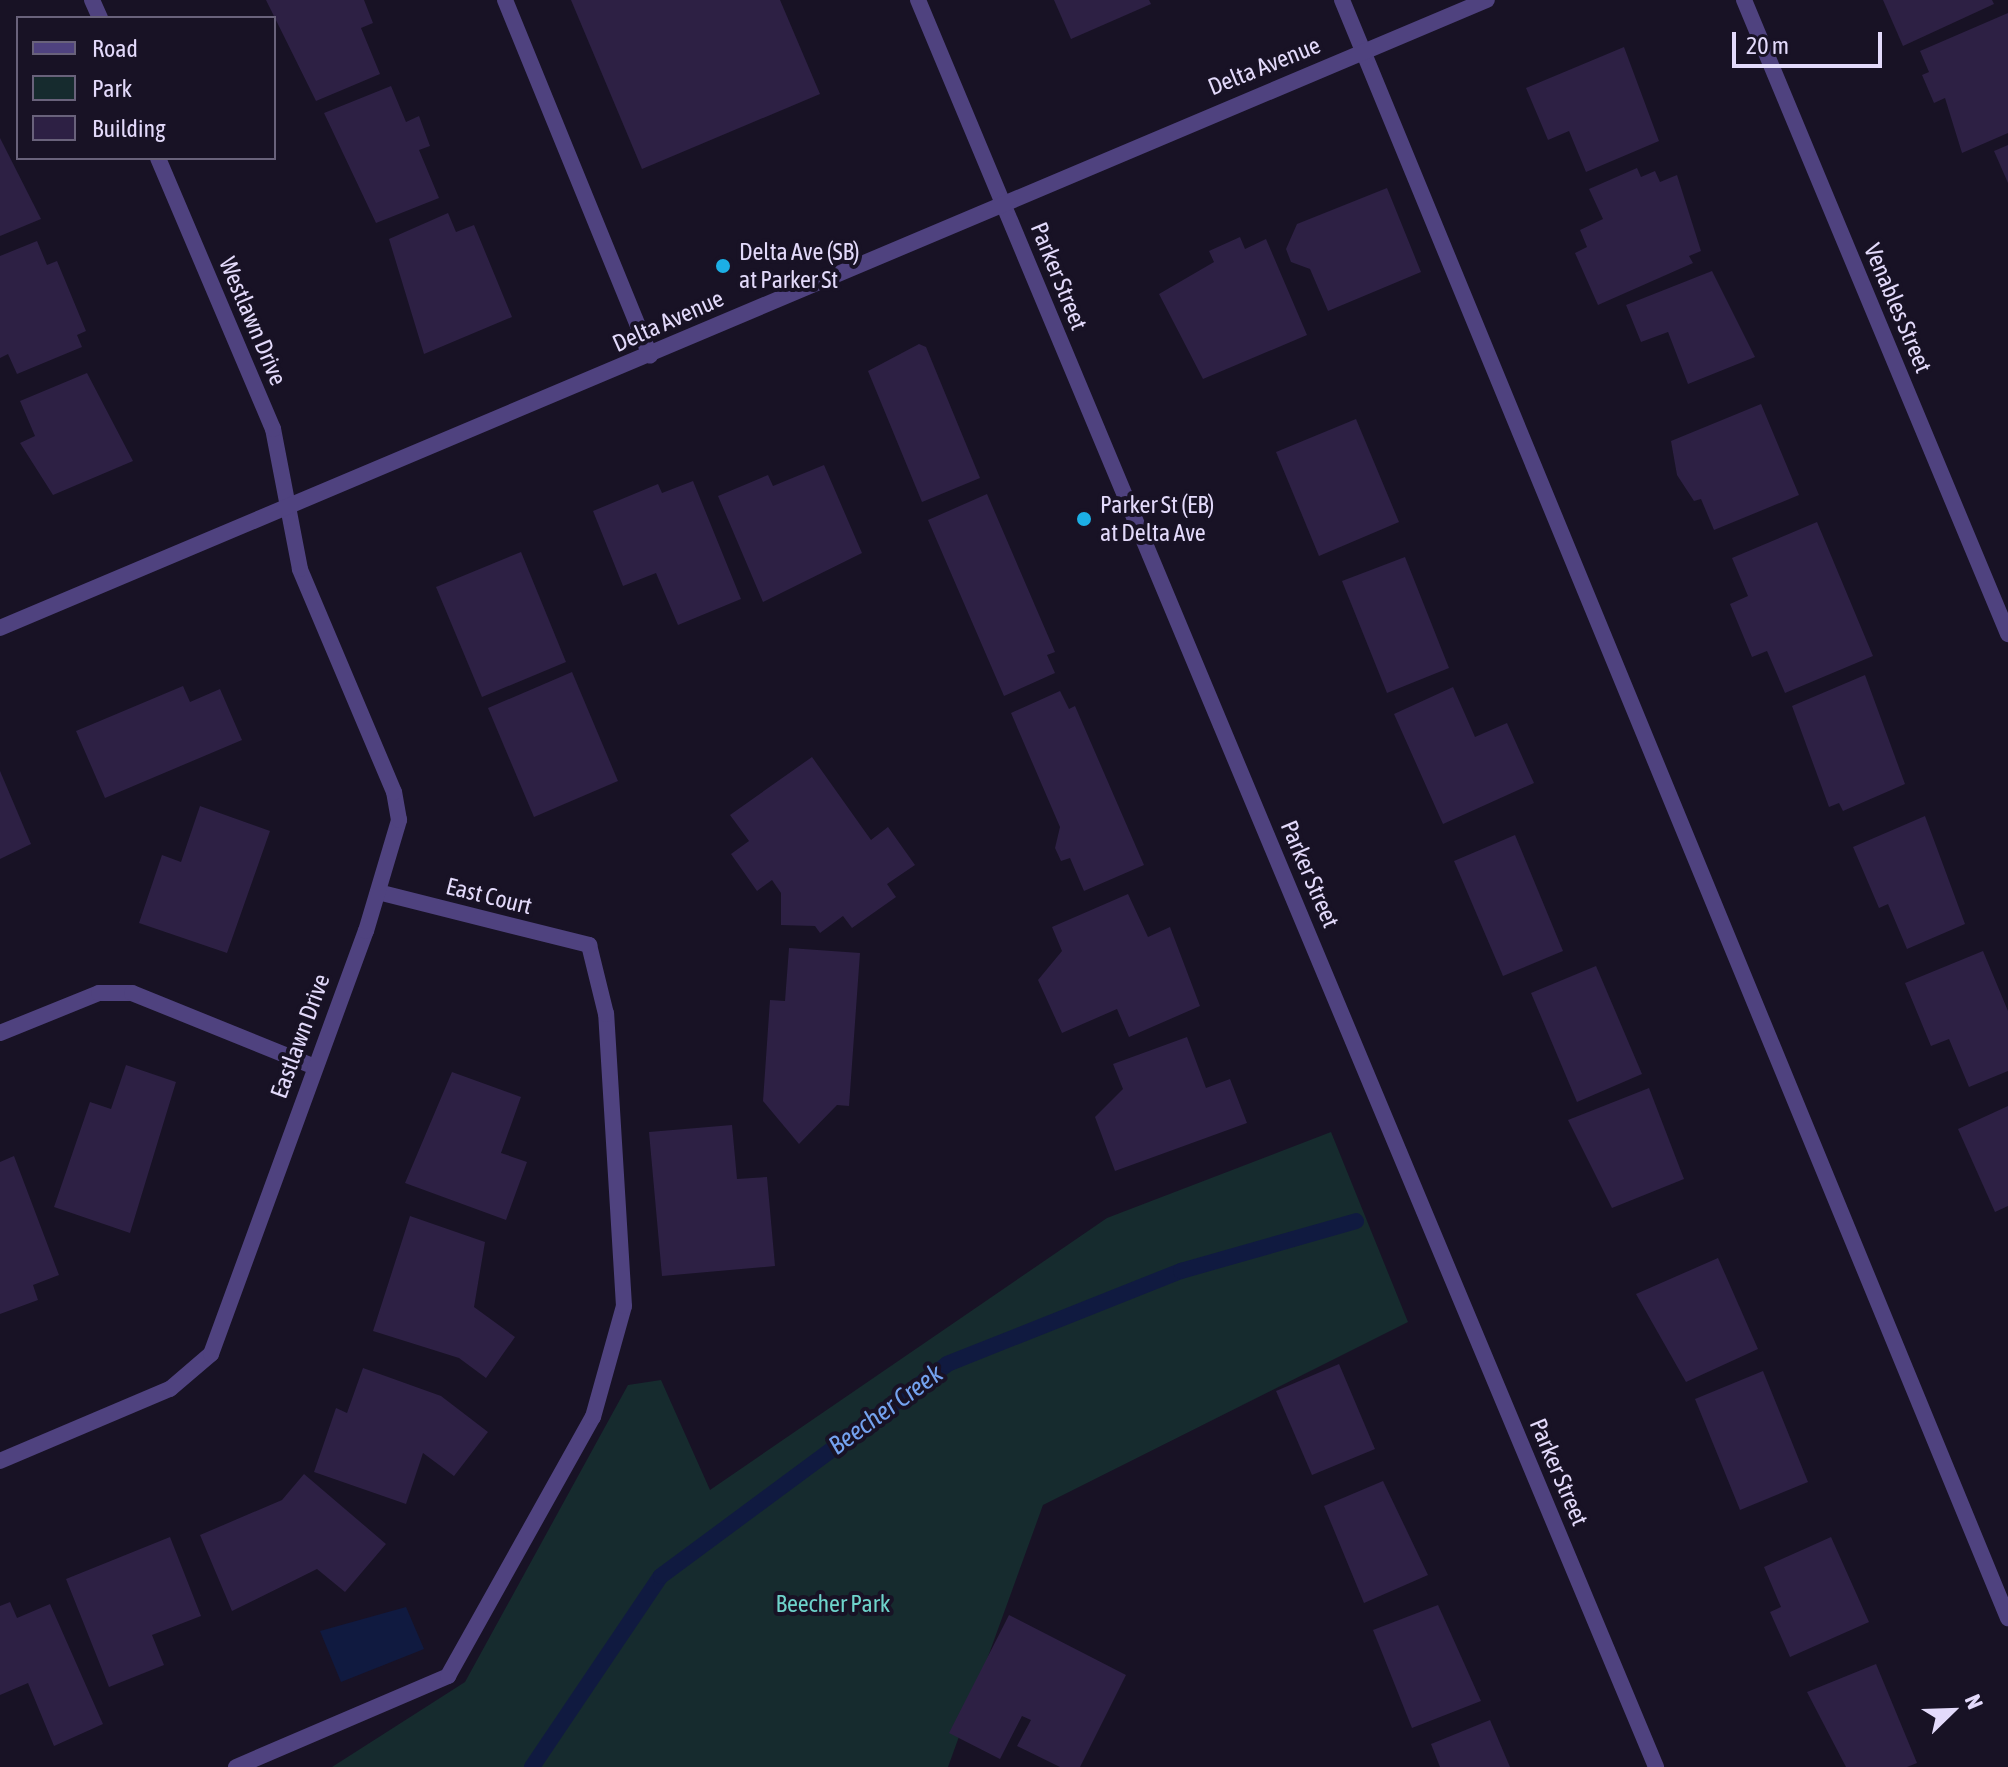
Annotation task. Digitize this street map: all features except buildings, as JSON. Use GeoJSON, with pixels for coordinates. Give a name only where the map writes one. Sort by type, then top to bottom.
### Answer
{"type":"FeatureCollection","features":[{"type":"Feature","properties":{"kind":"street"},"geometry":{"type":"LineString","coordinates":[[505,0],[650,356]]}},
{"type":"Feature","properties":{"kind":"street","name":"Parker Street"},"geometry":{"type":"LineString","coordinates":[[918,0],[1656,1767]]}},
{"type":"Feature","properties":{"kind":"street"},"geometry":{"type":"LineString","coordinates":[[1342,0],[2008,1618]]}},
{"type":"Feature","properties":{"kind":"street","name":"Delta Avenue"},"geometry":{"type":"LineString","coordinates":[[0,628],[650,356],[1002,201],[1487,0]]}},
{"type":"Feature","properties":{"kind":"street","name":"Venables Street"},"geometry":{"type":"LineString","coordinates":[[1744,0],[2008,634]]}},
{"type":"Feature","properties":{"kind":"street","name":"Westlawn Drive"},"geometry":{"type":"LineString","coordinates":[[159,160],[273,429],[289,508]]}},
{"type":"Feature","properties":{"kind":"street","name":"Eastlawn Drive"},"geometry":{"type":"LineString","coordinates":[[0,1461],[199,1370],[225,1327],[313,1066],[397,833],[398,805],[306,586],[289,508]]}},
{"type":"Feature","properties":{"kind":"street","name":"East Court"},"geometry":{"type":"LineString","coordinates":[[236,1767],[448,1676],[593,1417],[624,1306],[606,1014],[589,945],[378,892]]}},
{"type":"Feature","properties":{"kind":"street"},"geometry":{"type":"LineString","coordinates":[[0,1033],[99,993],[132,993],[313,1066]]}},
{"type":"Feature","properties":{"kind":"green space","name":"Beecher Park"},"geometry":{"type":"Polygon","coordinates":[[[1331,1132],[1408,1322],[1043,1505],[948,1767],[332,1767],[465,1682],[628,1385],[661,1380],[710,1490],[1107,1218],[1331,1132]]]}},
{"type":"Feature","properties":{"kind":"water"},"geometry":{"type":"Polygon","coordinates":[[[406,1607],[424,1649],[341,1682],[320,1631],[406,1607]]]}},
{"type":"Feature","properties":{"kind":"waterway","name":"Beecher Creek"},"geometry":{"type":"LineString","coordinates":[[532,1767],[661,1576],[947,1364],[1181,1271],[1356,1221]]}},
{"type":"Feature","properties":{"kind":"place","name":"Delta Ave (SB) at Parker St"},"geometry":{"type":"Point","coordinates":[723,266]}},
{"type":"Feature","properties":{"kind":"place","name":"Parker St (EB) at Delta Ave"},"geometry":{"type":"Point","coordinates":[1084,519]}}]}
